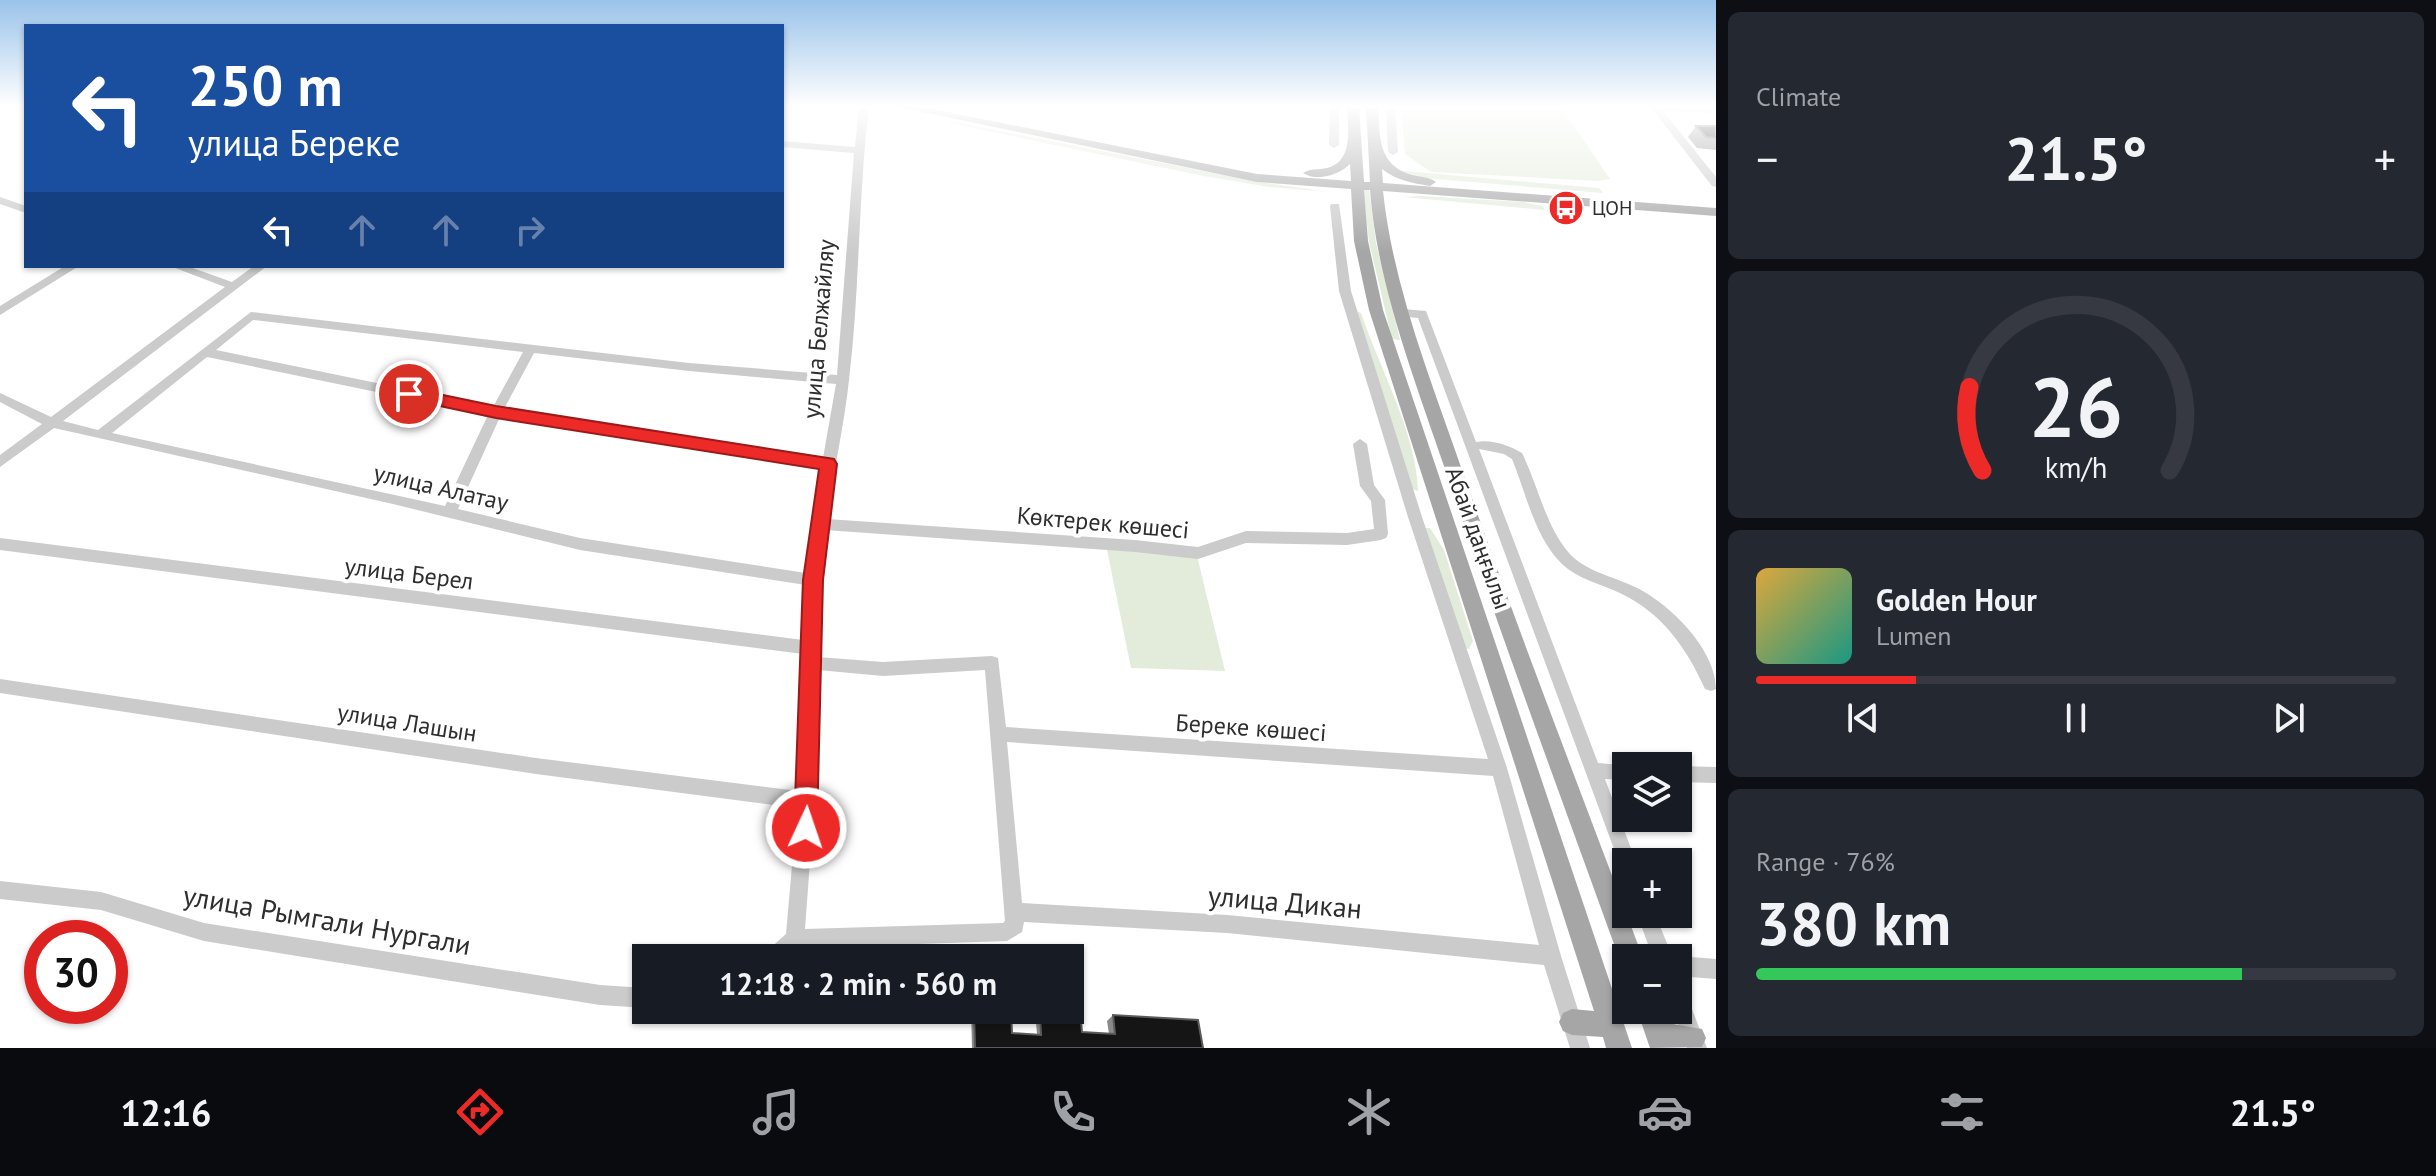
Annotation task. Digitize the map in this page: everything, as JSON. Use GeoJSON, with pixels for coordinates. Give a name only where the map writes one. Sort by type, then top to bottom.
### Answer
{"type":"FeatureCollection","features":[{"type":"Feature","properties":{"kind":"main road"},"geometry":{"type":"LineString","coordinates":[[1164,155],[1294,177],[1716,212]]}},
{"type":"Feature","properties":{"kind":"main road"},"geometry":{"type":"LineString","coordinates":[[1294,177],[1338,169],[1351,155]]}},
{"type":"Feature","properties":{"kind":"main road"},"geometry":{"type":"LineString","coordinates":[[1357,155],[1366,183],[1361,241]]}},
{"type":"Feature","properties":{"kind":"main road","name":"Абай даңғылы"},"geometry":{"type":"LineString","coordinates":[[1373,155],[1366,183],[1413,351],[1471,521],[1626,944]]}},
{"type":"Feature","properties":{"kind":"main road"},"geometry":{"type":"LineString","coordinates":[[1379,155],[1392,172],[1441,189]]}},
{"type":"Feature","properties":{"kind":"main road"},"geometry":{"type":"LineString","coordinates":[[1294,177],[1330,189],[1350,203],[1388,349],[1616,1036]]}},
{"type":"Feature","properties":{"kind":"main road"},"geometry":{"type":"LineString","coordinates":[[1384,243],[1388,202],[1403,194],[1441,189],[1716,203]]}},
{"type":"Feature","properties":{"kind":"main road"},"geometry":{"type":"LineString","coordinates":[[1388,349],[1413,351]]}},
{"type":"Feature","properties":{"kind":"main road"},"geometry":{"type":"LineString","coordinates":[[1572,1022],[1616,1036]]}},
{"type":"Feature","properties":{"kind":"main road"},"geometry":{"type":"LineString","coordinates":[[1661,1042],[1695,1043]]}},
{"type":"Feature","properties":{"kind":"street","name":"улица Белжайляу"},"geometry":{"type":"LineString","coordinates":[[795,939],[808,801],[813,580],[843,380],[858,155]]}},
{"type":"Feature","properties":{"kind":"street"},"geometry":{"type":"LineString","coordinates":[[1693,155],[1716,184]]}},
{"type":"Feature","properties":{"kind":"street"},"geometry":{"type":"LineString","coordinates":[[0,200],[24,209]]}},
{"type":"Feature","properties":{"kind":"street"},"geometry":{"type":"LineString","coordinates":[[1335,206],[1345,291],[1407,492],[1499,768],[1580,1048]]}},
{"type":"Feature","properties":{"kind":"street"},"geometry":{"type":"LineString","coordinates":[[0,311],[70,268]]}},
{"type":"Feature","properties":{"kind":"street"},"geometry":{"type":"LineString","coordinates":[[182,268],[233,286]]}},
{"type":"Feature","properties":{"kind":"street"},"geometry":{"type":"LineString","coordinates":[[0,462],[56,424],[258,268]]}},
{"type":"Feature","properties":{"kind":"street"},"geometry":{"type":"LineString","coordinates":[[1402,313],[1422,314],[1622,848]]}},
{"type":"Feature","properties":{"kind":"street"},"geometry":{"type":"LineString","coordinates":[[100,435],[251,316],[689,367],[843,380]]}},
{"type":"Feature","properties":{"kind":"street"},"geometry":{"type":"LineString","coordinates":[[449,513],[496,412],[531,347]]}},
{"type":"Feature","properties":{"kind":"street"},"geometry":{"type":"LineString","coordinates":[[205,352],[496,412],[828,464]]}},
{"type":"Feature","properties":{"kind":"street","name":"улица Алатау"},"geometry":{"type":"LineString","coordinates":[[0,397],[56,424],[580,544],[813,580]]}},
{"type":"Feature","properties":{"kind":"street","name":"Көктерек көшесі"},"geometry":{"type":"LineString","coordinates":[[819,524],[1198,553],[1246,537],[1347,539],[1381,534],[1378,500],[1367,486],[1360,444]]}},
{"type":"Feature","properties":{"kind":"street"},"geometry":{"type":"LineString","coordinates":[[1481,445],[1507,450],[1517,456],[1564,557],[1588,574],[1641,596],[1670,621],[1693,646],[1711,684]]}},
{"type":"Feature","properties":{"kind":"street","name":"улица Берел"},"geometry":{"type":"LineString","coordinates":[[0,544],[811,656]]}},
{"type":"Feature","properties":{"kind":"street"},"geometry":{"type":"LineString","coordinates":[[789,944],[795,939],[1007,932],[1015,925],[992,663],[883,669],[811,656]]}},
{"type":"Feature","properties":{"kind":"street","name":"улица Лашын"},"geometry":{"type":"LineString","coordinates":[[0,686],[521,764],[808,801]]}},
{"type":"Feature","properties":{"kind":"street","name":"Береке көшесі"},"geometry":{"type":"LineString","coordinates":[[1000,734],[1499,768]]}},
{"type":"Feature","properties":{"kind":"street"},"geometry":{"type":"LineString","coordinates":[[1592,771],[1612,772]]}},
{"type":"Feature","properties":{"kind":"street"},"geometry":{"type":"LineString","coordinates":[[1692,774],[1716,775]]}},
{"type":"Feature","properties":{"kind":"street","name":"улица Рымгали Нургали"},"geometry":{"type":"LineString","coordinates":[[0,890],[101,901],[204,932],[600,995],[632,997]]}},
{"type":"Feature","properties":{"kind":"street","name":"улица Дикан"},"geometry":{"type":"LineString","coordinates":[[1014,912],[1227,924],[1551,956]]}},
{"type":"Feature","properties":{"kind":"street"},"geometry":{"type":"LineString","coordinates":[[1692,967],[1716,969]]}},
{"type":"Feature","properties":{"kind":"street"},"geometry":{"type":"LineString","coordinates":[[1688,1024],[1695,1043]]}},
{"type":"Feature","properties":{"kind":"green space"},"geometry":{"type":"Polygon","coordinates":[[[1103,155],[1121,155],[1253,181],[1329,192],[1269,187],[1103,155]]]}},
{"type":"Feature","properties":{"kind":"green space"},"geometry":{"type":"Polygon","coordinates":[[[1406,155],[1593,155],[1610,179],[1598,181],[1431,172],[1406,155]]]}},
{"type":"Feature","properties":{"kind":"green space"},"geometry":{"type":"Polygon","coordinates":[[[1400,172],[1599,188],[1603,193],[1411,177],[1400,172]]]}},
{"type":"Feature","properties":{"kind":"green space"},"geometry":{"type":"Polygon","coordinates":[[[1369,189],[1376,243],[1400,340],[1392,339],[1369,242],[1363,190],[1369,189]]]}},
{"type":"Feature","properties":{"kind":"green space"},"geometry":{"type":"Polygon","coordinates":[[[1403,197],[1523,202],[1543,206],[1545,210],[1403,197]]]}},
{"type":"Feature","properties":{"kind":"green space"},"geometry":{"type":"Polygon","coordinates":[[[1356,311],[1361,313],[1404,424],[1416,469],[1418,491],[1412,489],[1356,311]]]}},
{"type":"Feature","properties":{"kind":"green space"},"geometry":{"type":"Polygon","coordinates":[[[1424,528],[1430,528],[1444,550],[1473,641],[1469,649],[1464,648],[1424,528]]]}},
{"type":"Feature","properties":{"kind":"green space"},"geometry":{"type":"Polygon","coordinates":[[[1106,545],[1197,556],[1225,671],[1131,668],[1106,545]]]}},
{"type":"Feature","properties":{"kind":"building"},"geometry":{"type":"Polygon","coordinates":[[[1113,1015],[1198,1020],[1203,1048],[975,1048],[974,1024],[1012,1024],[1012,1033],[1041,1035],[1041,1024],[1081,1024],[1082,1032],[1115,1034],[1113,1015]]]}},
{"type":"Feature","properties":{"kind":"place","name":"ЦОН"},"geometry":{"type":"Point","coordinates":[1566,208]}},
{"type":"Feature","properties":{"kind":"route"},"geometry":{"type":"LineString","coordinates":[[409,394],[496,412],[828,464],[813,580],[806,828]]}}]}
